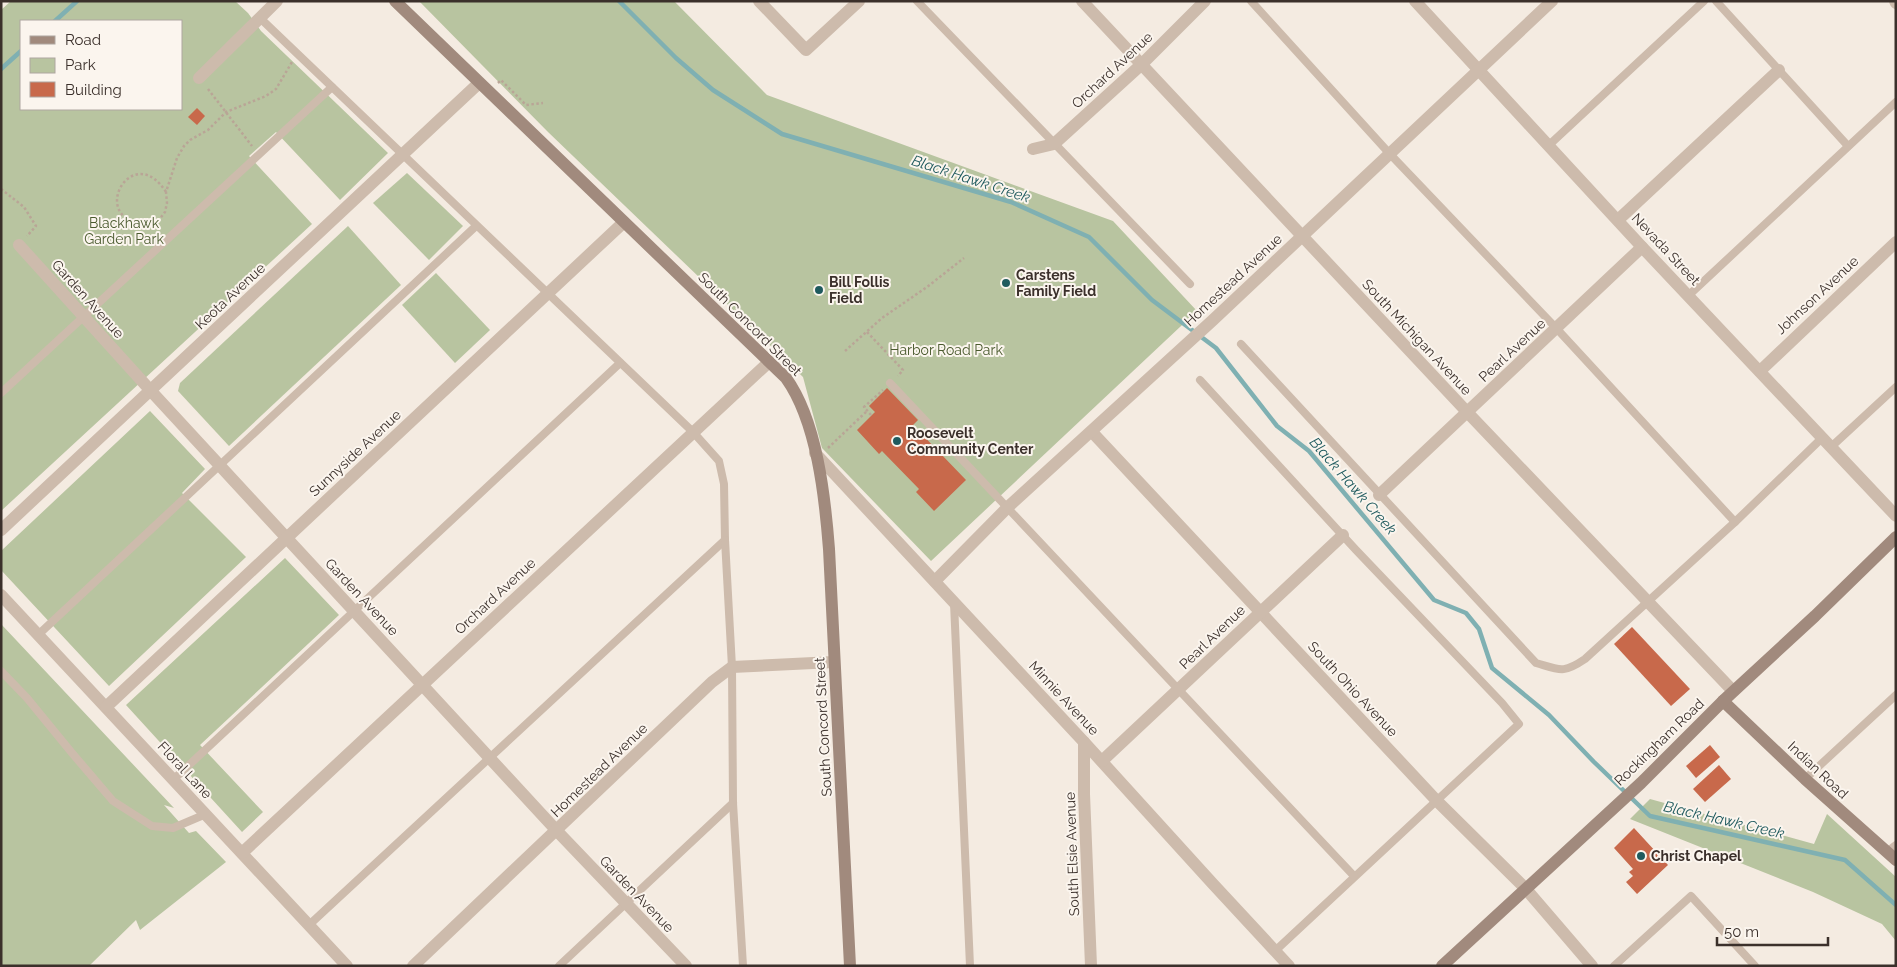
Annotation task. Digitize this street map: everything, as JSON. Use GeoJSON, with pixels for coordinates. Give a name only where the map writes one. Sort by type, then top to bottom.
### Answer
{"type":"FeatureCollection","features":[{"type":"Feature","properties":{"kind":"street"},"geometry":{"type":"LineString","coordinates":[[199,78],[277,1]]}},
{"type":"Feature","properties":{"kind":"street","name":"South Concord Street"},"geometry":{"type":"LineString","coordinates":[[395,1],[786,378],[800,400],[815,453],[826,509],[850,966]]}},
{"type":"Feature","properties":{"kind":"street"},"geometry":{"type":"LineString","coordinates":[[759,1],[806,50],[859,1]]}},
{"type":"Feature","properties":{"kind":"street","name":"South Michigan Avenue"},"geometry":{"type":"LineString","coordinates":[[1082,1],[1468,413],[1733,691]]}},
{"type":"Feature","properties":{"kind":"street","name":"Orchard Avenue"},"geometry":{"type":"LineString","coordinates":[[1033,149],[1054,144],[1142,64],[1205,1]]}},
{"type":"Feature","properties":{"kind":"street","name":"Nevada Street"},"geometry":{"type":"LineString","coordinates":[[1415,1],[1642,247],[1896,516]]}},
{"type":"Feature","properties":{"kind":"street","name":"Homestead Avenue"},"geometry":{"type":"LineString","coordinates":[[935,581],[1008,508],[1167,363],[1552,1]]}},
{"type":"Feature","properties":{"kind":"street"},"geometry":{"type":"LineString","coordinates":[[1618,220],[1779,70]]}},
{"type":"Feature","properties":{"kind":"street","name":"Keota Avenue"},"geometry":{"type":"LineString","coordinates":[[1,530],[403,155],[484,88]]}},
{"type":"Feature","properties":{"kind":"street","name":"Sunnyside Avenue"},"geometry":{"type":"LineString","coordinates":[[106,707],[624,222]]}},
{"type":"Feature","properties":{"kind":"street","name":"Johnson Avenue"},"geometry":{"type":"LineString","coordinates":[[1760,371],[1896,242]]}},
{"type":"Feature","properties":{"kind":"street","name":"Garden Avenue"},"geometry":{"type":"LineString","coordinates":[[19,245],[151,391],[557,831],[686,966]]}},
{"type":"Feature","properties":{"kind":"street","name":"Pearl Avenue"},"geometry":{"type":"LineString","coordinates":[[1379,495],[1642,247]]}},
{"type":"Feature","properties":{"kind":"street","name":"Orchard Avenue"},"geometry":{"type":"LineString","coordinates":[[242,853],[769,362]]}},
{"type":"Feature","properties":{"kind":"street","name":"South Ohio Avenue"},"geometry":{"type":"LineString","coordinates":[[1092,432],[1436,800],[1525,888],[1592,966]]}},
{"type":"Feature","properties":{"kind":"street","name":"Minnie Avenue"},"geometry":{"type":"LineString","coordinates":[[815,453],[1102,761],[1212,884],[1289,966]]}},
{"type":"Feature","properties":{"kind":"street","name":"Pearl Avenue"},"geometry":{"type":"LineString","coordinates":[[1102,761],[1260,610],[1343,535]]}},
{"type":"Feature","properties":{"kind":"street","name":"Rockingham Road"},"geometry":{"type":"LineString","coordinates":[[1442,966],[1641,783],[1722,701],[1815,616],[1896,537]]}},
{"type":"Feature","properties":{"kind":"street","name":"Floral Lane"},"geometry":{"type":"LineString","coordinates":[[1,594],[347,966]]}},
{"type":"Feature","properties":{"kind":"street"},"geometry":{"type":"LineString","coordinates":[[732,667],[834,662]]}},
{"type":"Feature","properties":{"kind":"street","name":"Homestead Avenue"},"geometry":{"type":"LineString","coordinates":[[412,966],[557,831],[712,682],[732,667]]}},
{"type":"Feature","properties":{"kind":"street","name":"Indian Road"},"geometry":{"type":"LineString","coordinates":[[1722,701],[1805,780],[1893,852]]}},
{"type":"Feature","properties":{"kind":"street","name":"South Elsie Avenue"},"geometry":{"type":"LineString","coordinates":[[1084,742],[1084,794],[1091,966]]}},
{"type":"Feature","properties":{"kind":"lane"},"geometry":{"type":"LineString","coordinates":[[917,1],[1190,284]]}},
{"type":"Feature","properties":{"kind":"lane"},"geometry":{"type":"LineString","coordinates":[[1251,1],[1389,153],[1557,329],[1735,522]]}},
{"type":"Feature","properties":{"kind":"lane"},"geometry":{"type":"LineString","coordinates":[[1548,146],[1704,1]]}},
{"type":"Feature","properties":{"kind":"lane"},"geometry":{"type":"LineString","coordinates":[[1716,1],[1848,146]]}},
{"type":"Feature","properties":{"kind":"lane"},"geometry":{"type":"LineString","coordinates":[[260,18],[298,52],[476,226],[693,432],[719,462],[724,484],[732,667],[733,803],[743,966]]}},
{"type":"Feature","properties":{"kind":"lane"},"geometry":{"type":"LineString","coordinates":[[1,393],[332,87]]}},
{"type":"Feature","properties":{"kind":"lane"},"geometry":{"type":"LineString","coordinates":[[1689,295],[1896,102]]}},
{"type":"Feature","properties":{"kind":"lane"},"geometry":{"type":"LineString","coordinates":[[39,634],[476,226]]}},
{"type":"Feature","properties":{"kind":"lane"},"geometry":{"type":"LineString","coordinates":[[1242,344],[1379,495],[1536,663],[1559,670],[1571,668],[1584,659],[1648,603],[1822,438]]}},
{"type":"Feature","properties":{"kind":"lane"},"geometry":{"type":"LineString","coordinates":[[174,780],[620,363]]}},
{"type":"Feature","properties":{"kind":"lane"},"geometry":{"type":"LineString","coordinates":[[1200,380],[1343,535],[1502,702],[1519,724],[1275,951]]}},
{"type":"Feature","properties":{"kind":"lane"},"geometry":{"type":"LineString","coordinates":[[890,383],[1354,876]]}},
{"type":"Feature","properties":{"kind":"lane"},"geometry":{"type":"LineString","coordinates":[[1831,447],[1896,387]]}},
{"type":"Feature","properties":{"kind":"lane"},"geometry":{"type":"LineString","coordinates":[[309,925],[725,540]]}},
{"type":"Feature","properties":{"kind":"lane"},"geometry":{"type":"LineString","coordinates":[[954,602],[970,966]]}},
{"type":"Feature","properties":{"kind":"lane"},"geometry":{"type":"LineString","coordinates":[[1,671],[27,698],[114,801],[152,826],[173,828],[206,814]]}},
{"type":"Feature","properties":{"kind":"lane"},"geometry":{"type":"LineString","coordinates":[[1805,780],[1896,694]]}},
{"type":"Feature","properties":{"kind":"lane"},"geometry":{"type":"LineString","coordinates":[[559,966],[733,803]]}},
{"type":"Feature","properties":{"kind":"lane"},"geometry":{"type":"LineString","coordinates":[[1614,966],[1691,896],[1755,966]]}},
{"type":"Feature","properties":{"kind":"path"},"geometry":{"type":"LineString","coordinates":[[166,192],[153,177],[147,174],[134,175],[122,184],[116,204],[120,213],[138,224],[159,220],[165,212],[167,203],[166,192],[177,158],[184,146],[190,140],[208,130],[226,112],[266,96],[276,89],[298,52]]}},
{"type":"Feature","properties":{"kind":"path"},"geometry":{"type":"LineString","coordinates":[[199,78],[259,154]]}},
{"type":"Feature","properties":{"kind":"path"},"geometry":{"type":"LineString","coordinates":[[484,88],[501,80],[526,105],[543,103]]}},
{"type":"Feature","properties":{"kind":"path"},"geometry":{"type":"LineString","coordinates":[[1,189],[24,207],[36,226],[19,245]]}},
{"type":"Feature","properties":{"kind":"path"},"geometry":{"type":"LineString","coordinates":[[845,351],[882,318],[927,287],[964,258]]}},
{"type":"Feature","properties":{"kind":"path"},"geometry":{"type":"LineString","coordinates":[[828,448],[867,411]]}},
{"type":"Feature","properties":{"kind":"green space","name":"Blackhawk Garden Park"},"geometry":{"type":"Polygon","coordinates":[[[11,1],[235,1],[248,13],[261,31],[388,153],[340,200],[276,132],[249,156],[312,224],[1,511],[1,10],[11,1]]]}},
{"type":"Feature","properties":{"kind":"green space","name":"Harbor Road Park"},"geometry":{"type":"Polygon","coordinates":[[[419,1],[674,1],[767,95],[1113,221],[1197,311],[931,561],[822,448],[803,377],[548,132],[419,1]]]}},
{"type":"Feature","properties":{"kind":"green space"},"geometry":{"type":"Polygon","coordinates":[[[407,173],[463,226],[429,260],[373,203],[407,173]]]}},
{"type":"Feature","properties":{"kind":"green space"},"geometry":{"type":"Polygon","coordinates":[[[348,226],[401,285],[229,446],[178,391],[180,383],[348,226]]]}},
{"type":"Feature","properties":{"kind":"green space"},"geometry":{"type":"Polygon","coordinates":[[[436,273],[490,330],[455,363],[402,305],[436,273]]]}},
{"type":"Feature","properties":{"kind":"green space"},"geometry":{"type":"Polygon","coordinates":[[[150,411],[205,469],[182,493],[246,557],[109,686],[1,570],[1,551],[150,411]]]}},
{"type":"Feature","properties":{"kind":"green space"},"geometry":{"type":"Polygon","coordinates":[[[285,558],[339,615],[200,745],[263,812],[242,832],[126,705],[285,558]]]}},
{"type":"Feature","properties":{"kind":"green space"},"geometry":{"type":"Polygon","coordinates":[[[1,624],[174,808],[164,805],[189,833],[196,831],[226,862],[140,930],[136,920],[89,966],[1,966],[1,624]]]}},
{"type":"Feature","properties":{"kind":"green space"},"geometry":{"type":"Polygon","coordinates":[[[1650,799],[1814,844],[1827,814],[1896,877],[1896,941],[1882,924],[1813,892],[1630,819],[1650,799]]]}},
{"type":"Feature","properties":{"kind":"building"},"geometry":{"type":"Polygon","coordinates":[[[197,108],[205,116],[197,125],[188,117],[197,108]]]}},
{"type":"Feature","properties":{"kind":"building","name":"Roosevelt Community Center"},"geometry":{"type":"Polygon","coordinates":[[[887,388],[918,420],[913,425],[966,480],[934,511],[916,492],[919,489],[882,451],[879,454],[857,430],[875,412],[869,406],[887,388]]]}},
{"type":"Feature","properties":{"kind":"building"},"geometry":{"type":"Polygon","coordinates":[[[1632,627],[1690,689],[1671,706],[1614,644],[1632,627]]]}},
{"type":"Feature","properties":{"kind":"building"},"geometry":{"type":"Polygon","coordinates":[[[1710,745],[1720,757],[1696,778],[1686,766],[1710,745]]]}},
{"type":"Feature","properties":{"kind":"building"},"geometry":{"type":"Polygon","coordinates":[[[1719,765],[1731,779],[1705,802],[1693,789],[1719,765]]]}},
{"type":"Feature","properties":{"kind":"building","name":"Christ Chapel"},"geometry":{"type":"Polygon","coordinates":[[[1634,828],[1668,865],[1637,894],[1626,882],[1633,876],[1629,872],[1633,869],[1614,848],[1634,828]]]}},
{"type":"Feature","properties":{"kind":"waterway","name":"Black Hawk Creek"},"geometry":{"type":"LineString","coordinates":[[56,20],[77,1]]}},
{"type":"Feature","properties":{"kind":"waterway","name":"Black Hawk Creek"},"geometry":{"type":"LineString","coordinates":[[619,1],[676,58],[713,90],[782,134],[1011,202],[1089,237],[1152,300],[1216,348],[1277,426],[1309,451],[1434,600],[1466,613],[1479,629],[1492,668],[1549,715],[1650,816],[1845,860],[1896,905]]}},
{"type":"Feature","properties":{"kind":"waterway","name":"Black Hawk Creek"},"geometry":{"type":"LineString","coordinates":[[1,69],[20,52]]}},
{"type":"Feature","properties":{"kind":"place","name":"Carstens Family Field"},"geometry":{"type":"Point","coordinates":[1006,283]}},
{"type":"Feature","properties":{"kind":"place","name":"Bill Follis Field"},"geometry":{"type":"Point","coordinates":[819,290]}},
{"type":"Feature","properties":{"kind":"place","name":"Roosevelt Community Center"},"geometry":{"type":"Point","coordinates":[897,441]}},
{"type":"Feature","properties":{"kind":"place","name":"Christ Chapel"},"geometry":{"type":"Point","coordinates":[1641,856]}}]}
